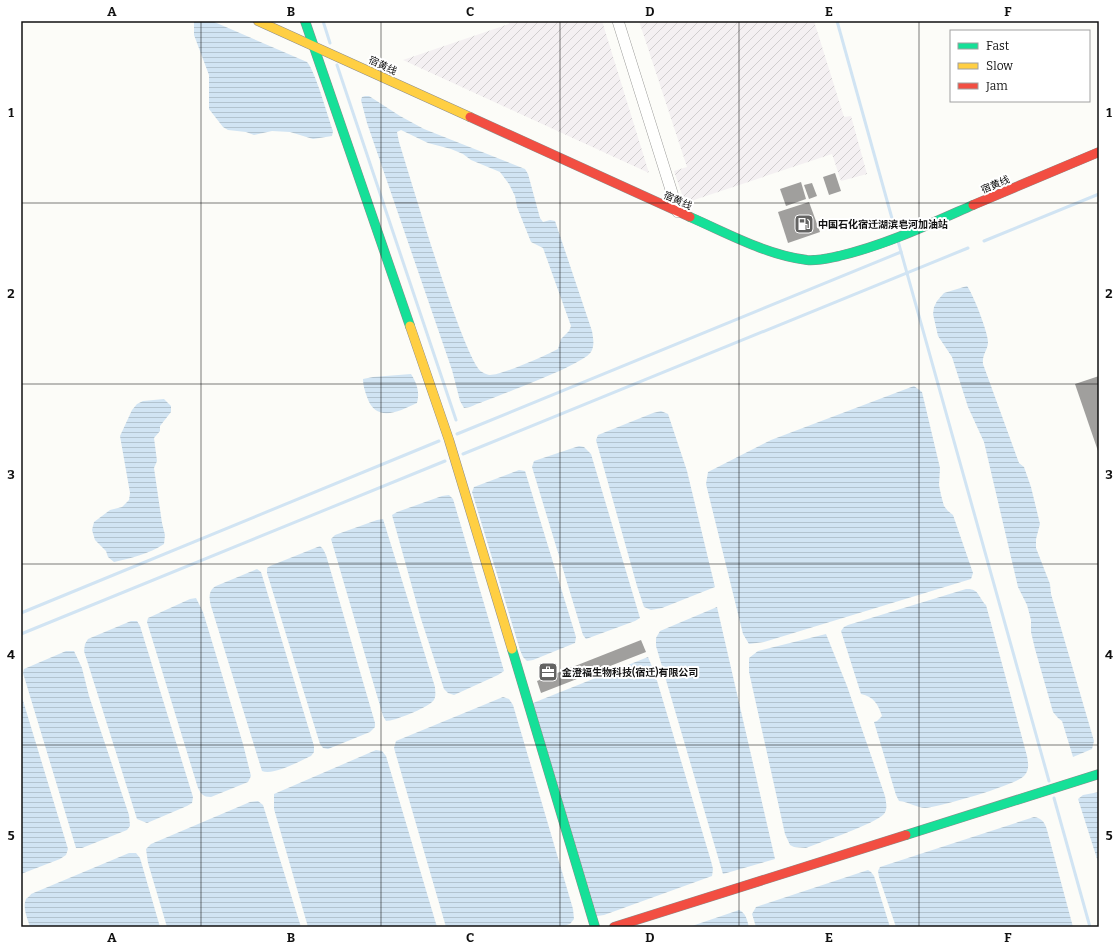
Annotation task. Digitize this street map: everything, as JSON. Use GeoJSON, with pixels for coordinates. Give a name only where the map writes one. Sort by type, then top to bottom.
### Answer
{"type":"FeatureCollection","features":[{"type":"Feature","properties":{"kind":"street","name":"宿黄线"},"geometry":{"type":"LineString","coordinates":[[258,21],[678,212],[771,252],[808,260],[820,260],[859,251],[1099,152]]}},
{"type":"Feature","properties":{"kind":"street"},"geometry":{"type":"LineString","coordinates":[[305,21],[449,440],[595,927]]}},
{"type":"Feature","properties":{"kind":"street"},"geometry":{"type":"LineString","coordinates":[[618,21],[678,212]]}},
{"type":"Feature","properties":{"kind":"street"},"geometry":{"type":"LineString","coordinates":[[614,927],[1099,774]]}},
{"type":"Feature","properties":{"kind":"shaded area"},"geometry":{"type":"Polygon","coordinates":[[[508,21],[602,21],[649,173],[403,60],[509,24],[508,21]]]}},
{"type":"Feature","properties":{"kind":"shaded area"},"geometry":{"type":"Polygon","coordinates":[[[639,21],[814,21],[844,117],[851,116],[867,174],[841,181],[832,154],[685,203],[674,171],[687,167],[639,21]]]}},
{"type":"Feature","properties":{"kind":"water"},"geometry":{"type":"Polygon","coordinates":[[[194,21],[212,21],[307,62],[314,74],[321,94],[333,131],[332,136],[313,139],[290,132],[272,131],[254,135],[246,132],[228,130],[223,127],[209,109],[209,75],[194,35],[194,21]]]}},
{"type":"Feature","properties":{"kind":"water"},"geometry":{"type":"Polygon","coordinates":[[[369,96],[400,116],[424,129],[525,169],[528,174],[540,218],[543,222],[550,220],[555,221],[592,331],[593,344],[591,352],[584,358],[554,373],[470,407],[464,408],[460,401],[452,370],[367,123],[361,100],[362,97],[369,96]],[[401,130],[397,132],[450,303],[474,361],[482,372],[490,375],[535,360],[558,349],[561,339],[569,331],[571,326],[543,248],[531,242],[517,207],[515,196],[509,184],[500,172],[471,160],[463,154],[451,149],[428,143],[401,130]]]}},
{"type":"Feature","properties":{"kind":"water"},"geometry":{"type":"Polygon","coordinates":[[[967,286],[980,313],[986,330],[988,345],[983,357],[983,364],[1019,463],[1024,467],[1031,487],[1040,524],[1036,539],[1036,548],[1050,584],[1051,594],[1094,741],[1092,749],[1073,757],[1062,721],[1053,712],[1035,649],[1031,632],[1031,620],[1027,605],[1018,587],[984,442],[968,407],[952,357],[938,336],[933,314],[937,301],[944,293],[967,286]]]}},
{"type":"Feature","properties":{"kind":"water"},"geometry":{"type":"Polygon","coordinates":[[[411,374],[417,388],[417,403],[402,410],[388,413],[382,413],[371,405],[365,391],[363,379],[411,374]]]}},
{"type":"Feature","properties":{"kind":"water"},"geometry":{"type":"Polygon","coordinates":[[[914,386],[922,392],[940,468],[939,485],[941,495],[944,506],[953,515],[973,573],[971,579],[764,642],[749,644],[743,634],[706,484],[708,472],[771,440],[914,386]]]}},
{"type":"Feature","properties":{"kind":"water"},"geometry":{"type":"Polygon","coordinates":[[[164,399],[171,406],[171,412],[160,426],[160,431],[154,438],[157,461],[154,468],[165,535],[164,544],[146,553],[114,562],[108,557],[106,551],[95,540],[92,530],[94,522],[110,510],[122,507],[129,500],[130,493],[120,436],[132,410],[137,404],[143,401],[164,399]]]}},
{"type":"Feature","properties":{"kind":"water"},"geometry":{"type":"Polygon","coordinates":[[[661,411],[668,414],[687,471],[715,587],[662,608],[651,610],[644,607],[637,586],[596,440],[598,435],[661,411]]]}},
{"type":"Feature","properties":{"kind":"water"},"geometry":{"type":"Polygon","coordinates":[[[579,446],[584,447],[591,454],[640,618],[586,639],[583,635],[532,467],[534,461],[579,446]]]}},
{"type":"Feature","properties":{"kind":"water"},"geometry":{"type":"Polygon","coordinates":[[[519,470],[525,471],[576,637],[575,643],[527,661],[523,657],[520,650],[472,492],[474,487],[519,470]]]}},
{"type":"Feature","properties":{"kind":"water"},"geometry":{"type":"Polygon","coordinates":[[[449,495],[453,499],[504,671],[454,695],[448,693],[444,689],[421,619],[392,515],[442,496],[449,495]]]}},
{"type":"Feature","properties":{"kind":"water"},"geometry":{"type":"Polygon","coordinates":[[[383,519],[435,687],[434,700],[429,705],[403,717],[386,721],[383,716],[331,539],[335,535],[383,519]]]}},
{"type":"Feature","properties":{"kind":"water"},"geometry":{"type":"Polygon","coordinates":[[[320,546],[326,555],[375,723],[375,727],[370,732],[328,749],[323,748],[320,744],[267,573],[267,568],[270,566],[320,546]]]}},
{"type":"Feature","properties":{"kind":"water"},"geometry":{"type":"Polygon","coordinates":[[[257,569],[261,572],[314,746],[314,752],[311,756],[279,770],[267,772],[262,771],[210,601],[210,592],[216,586],[257,569]]]}},
{"type":"Feature","properties":{"kind":"water"},"geometry":{"type":"Polygon","coordinates":[[[966,589],[976,592],[986,605],[1027,756],[1028,769],[1024,776],[1007,785],[960,800],[933,807],[922,808],[899,801],[896,795],[874,722],[882,716],[875,702],[869,697],[861,694],[841,631],[848,625],[966,589]]]}},
{"type":"Feature","properties":{"kind":"water"},"geometry":{"type":"Polygon","coordinates":[[[196,598],[203,612],[243,744],[251,776],[248,782],[211,797],[203,795],[198,788],[147,622],[148,618],[190,599],[196,598]]]}},
{"type":"Feature","properties":{"kind":"water"},"geometry":{"type":"Polygon","coordinates":[[[717,607],[775,859],[723,874],[656,646],[656,638],[660,631],[717,607]]]}},
{"type":"Feature","properties":{"kind":"water"},"geometry":{"type":"Polygon","coordinates":[[[131,621],[137,621],[140,626],[193,797],[192,803],[187,806],[147,823],[137,819],[84,651],[85,644],[88,639],[131,621]]]}},
{"type":"Feature","properties":{"kind":"water"},"geometry":{"type":"Polygon","coordinates":[[[826,634],[847,686],[885,796],[886,808],[884,814],[879,818],[859,828],[806,848],[794,847],[790,845],[785,834],[749,672],[749,658],[758,651],[826,634]]]}},
{"type":"Feature","properties":{"kind":"water"},"geometry":{"type":"Polygon","coordinates":[[[66,651],[74,651],[82,668],[89,696],[129,815],[130,826],[127,830],[82,848],[76,848],[23,673],[24,669],[66,651]]]}},
{"type":"Feature","properties":{"kind":"water"},"geometry":{"type":"Polygon","coordinates":[[[648,657],[655,674],[711,861],[713,869],[712,876],[604,915],[597,916],[533,703],[648,657]]]}},
{"type":"Feature","properties":{"kind":"water"},"geometry":{"type":"Polygon","coordinates":[[[21,694],[68,849],[66,855],[60,859],[21,874],[21,694]]]}},
{"type":"Feature","properties":{"kind":"water"},"geometry":{"type":"Polygon","coordinates":[[[503,697],[509,699],[513,705],[573,909],[574,919],[570,924],[560,927],[446,927],[394,748],[396,741],[503,697]]]}},
{"type":"Feature","properties":{"kind":"water"},"geometry":{"type":"Polygon","coordinates":[[[376,750],[382,751],[386,756],[437,927],[308,927],[274,809],[274,794],[376,750]]]}},
{"type":"Feature","properties":{"kind":"water"},"geometry":{"type":"Polygon","coordinates":[[[1099,792],[1099,865],[1078,799],[1083,795],[1099,792]]]}},
{"type":"Feature","properties":{"kind":"water"},"geometry":{"type":"Polygon","coordinates":[[[258,801],[263,805],[301,927],[167,927],[148,863],[146,849],[151,844],[250,802],[258,801]]]}},
{"type":"Feature","properties":{"kind":"water"},"geometry":{"type":"Polygon","coordinates":[[[1034,817],[1041,820],[1046,827],[1073,927],[896,927],[879,877],[878,871],[880,867],[1034,817]]]}},
{"type":"Feature","properties":{"kind":"water"},"geometry":{"type":"Polygon","coordinates":[[[129,853],[136,853],[140,858],[160,927],[30,927],[25,902],[31,894],[129,853]]]}},
{"type":"Feature","properties":{"kind":"water"},"geometry":{"type":"Polygon","coordinates":[[[868,870],[874,876],[890,927],[756,927],[752,914],[756,907],[868,870]]]}},
{"type":"Feature","properties":{"kind":"water"},"geometry":{"type":"Polygon","coordinates":[[[739,910],[745,915],[749,927],[689,927],[739,910]]]}},
{"type":"Feature","properties":{"kind":"building"},"geometry":{"type":"Polygon","coordinates":[[[835,173],[841,191],[829,195],[823,177],[835,173]]]}},
{"type":"Feature","properties":{"kind":"building"},"geometry":{"type":"Polygon","coordinates":[[[801,182],[806,199],[786,206],[780,189],[801,182]]]}},
{"type":"Feature","properties":{"kind":"building"},"geometry":{"type":"Polygon","coordinates":[[[812,183],[817,196],[809,199],[804,185],[812,183]]]}},
{"type":"Feature","properties":{"kind":"building"},"geometry":{"type":"Polygon","coordinates":[[[809,202],[820,232],[788,243],[778,212],[809,202]]]}},
{"type":"Feature","properties":{"kind":"building"},"geometry":{"type":"Polygon","coordinates":[[[1099,376],[1099,454],[1075,384],[1099,376]]]}},
{"type":"Feature","properties":{"kind":"building"},"geometry":{"type":"Polygon","coordinates":[[[641,640],[646,652],[541,693],[537,681],[641,640]]]}},
{"type":"Feature","properties":{"kind":"waterway"},"geometry":{"type":"LineString","coordinates":[[323,21],[330,43]]}},
{"type":"Feature","properties":{"kind":"waterway"},"geometry":{"type":"LineString","coordinates":[[837,21],[893,222]]}},
{"type":"Feature","properties":{"kind":"waterway"},"geometry":{"type":"LineString","coordinates":[[337,65],[456,420]]}},
{"type":"Feature","properties":{"kind":"waterway"},"geometry":{"type":"LineString","coordinates":[[984,241],[1099,194]]}},
{"type":"Feature","properties":{"kind":"waterway"},"geometry":{"type":"LineString","coordinates":[[898,241],[1049,781]]}},
{"type":"Feature","properties":{"kind":"waterway"},"geometry":{"type":"LineString","coordinates":[[463,454],[968,248]]}},
{"type":"Feature","properties":{"kind":"waterway"},"geometry":{"type":"LineString","coordinates":[[457,434],[901,252]]}},
{"type":"Feature","properties":{"kind":"waterway"},"geometry":{"type":"LineString","coordinates":[[21,613],[439,441]]}},
{"type":"Feature","properties":{"kind":"waterway"},"geometry":{"type":"LineString","coordinates":[[21,634],[445,461]]}},
{"type":"Feature","properties":{"kind":"waterway"},"geometry":{"type":"LineString","coordinates":[[1054,798],[1090,927]]}},
{"type":"Feature","properties":{"kind":"traffic: fast"},"geometry":{"type":"LineString","coordinates":[[305,21],[410,326]]}},
{"type":"Feature","properties":{"kind":"traffic: fast"},"geometry":{"type":"LineString","coordinates":[[690,217],[762,248],[792,257],[815,260],[839,256],[874,246],[908,234],[973,205]]}},
{"type":"Feature","properties":{"kind":"traffic: fast"},"geometry":{"type":"LineString","coordinates":[[512,649],[595,927]]}},
{"type":"Feature","properties":{"kind":"traffic: fast"},"geometry":{"type":"LineString","coordinates":[[906,835],[1099,774]]}},
{"type":"Feature","properties":{"kind":"traffic: slow"},"geometry":{"type":"LineString","coordinates":[[258,21],[470,117]]}},
{"type":"Feature","properties":{"kind":"traffic: slow"},"geometry":{"type":"LineString","coordinates":[[410,326],[449,440],[512,649]]}},
{"type":"Feature","properties":{"kind":"traffic: jam"},"geometry":{"type":"LineString","coordinates":[[470,117],[690,217]]}},
{"type":"Feature","properties":{"kind":"traffic: jam"},"geometry":{"type":"LineString","coordinates":[[973,205],[1099,152]]}},
{"type":"Feature","properties":{"kind":"traffic: jam"},"geometry":{"type":"LineString","coordinates":[[614,927],[906,835]]}},
{"type":"Feature","properties":{"kind":"place","name":"中国石化宿迁湖滨皂河加油站"},"geometry":{"type":"Point","coordinates":[804,224]}},
{"type":"Feature","properties":{"kind":"place","name":"金澄福生物科技(宿迁)有限公司"},"geometry":{"type":"Point","coordinates":[548,672]}}]}
